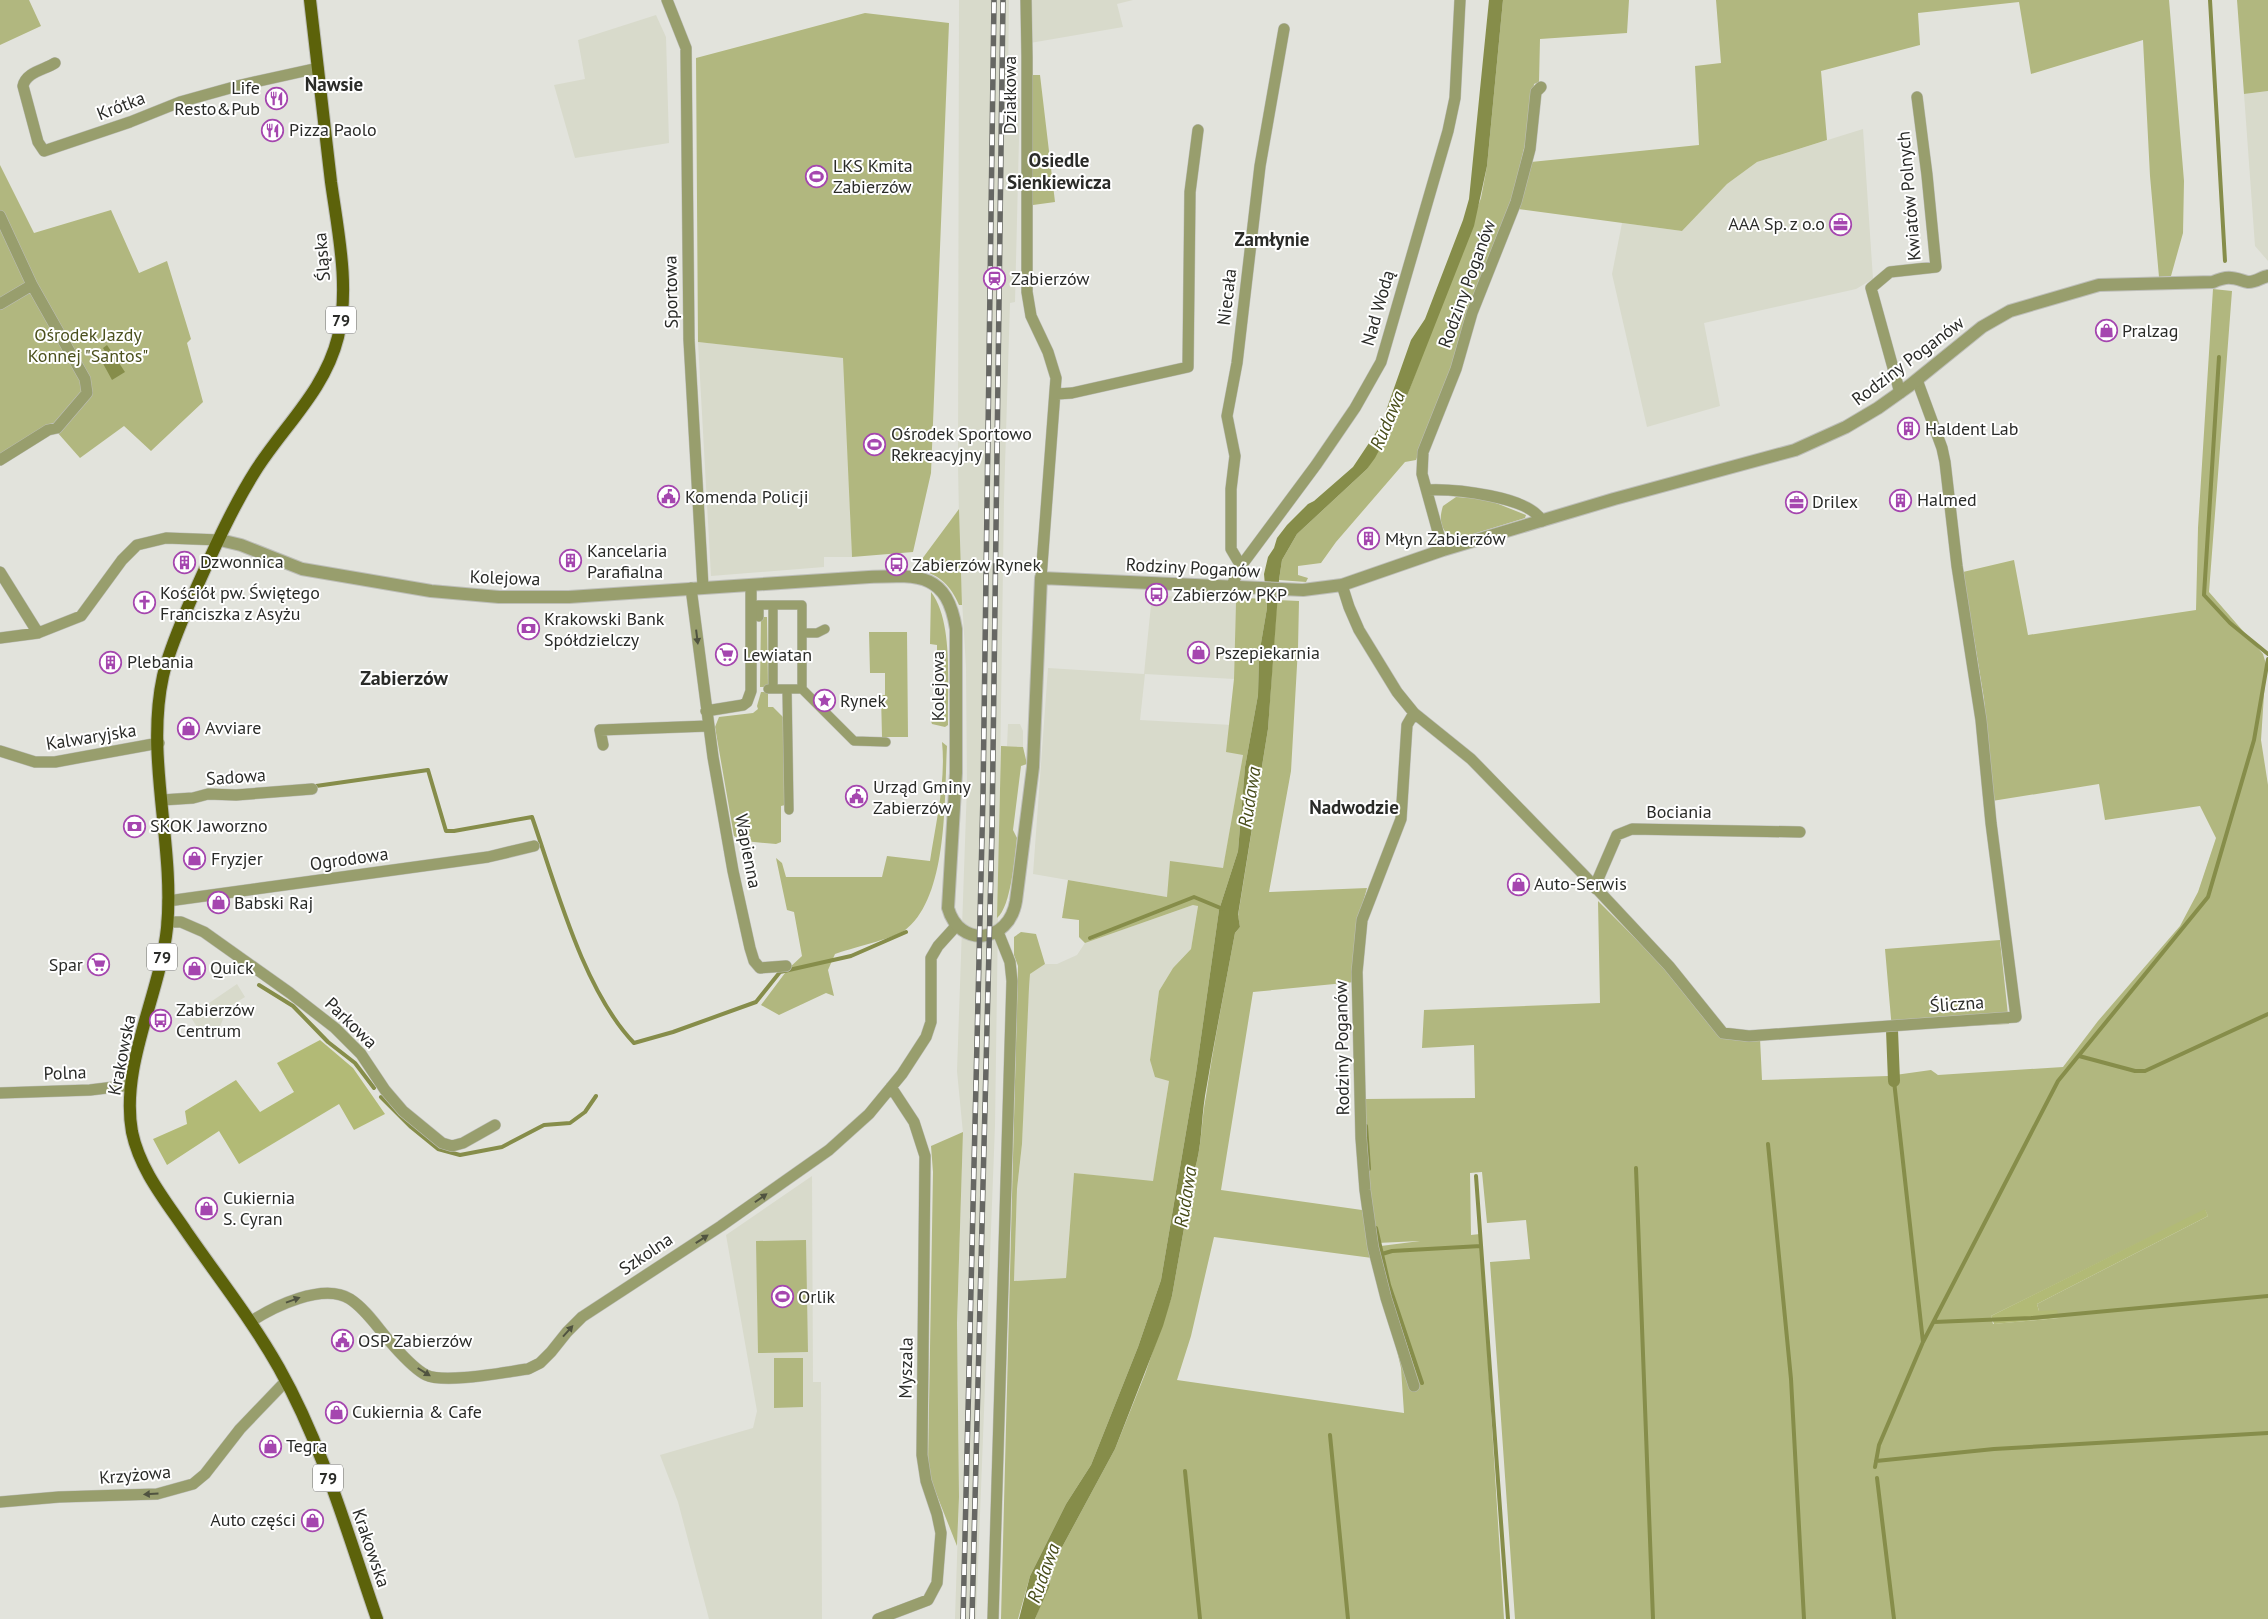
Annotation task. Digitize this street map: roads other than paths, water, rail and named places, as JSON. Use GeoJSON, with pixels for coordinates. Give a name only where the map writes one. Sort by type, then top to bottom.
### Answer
{"type":"FeatureCollection","features":[{"type":"Feature","properties":{"kind":"main road","name":"Śląska"},"geometry":{"type":"LineString","coordinates":[[220,540],[259,465],[313,394],[326,370],[340,329],[342,304],[339,241],[310,0]]}},
{"type":"Feature","properties":{"kind":"main road","name":"Krakowska"},"geometry":{"type":"LineString","coordinates":[[220,540],[190,604],[167,661],[160,694],[159,743],[168,901],[167,922],[158,977],[131,1085],[130,1110],[132,1130],[142,1163],[151,1180],[250,1322],[286,1381],[314,1438],[377,1619]]}},
{"type":"Feature","properties":{"kind":"street","name":"Sportowa"},"geometry":{"type":"LineString","coordinates":[[666,0],[673,12],[686,48],[690,346],[697,588]]}},
{"type":"Feature","properties":{"kind":"street","name":"Działkowa"},"geometry":{"type":"LineString","coordinates":[[1026,0],[1027,292],[1032,316],[1054,367],[1057,394]]}},
{"type":"Feature","properties":{"kind":"street","name":"Nad Wodą"},"geometry":{"type":"LineString","coordinates":[[1238,588],[1241,566],[1316,465],[1354,408],[1381,362],[1448,131],[1455,98],[1460,0]]}},
{"type":"Feature","properties":{"kind":"street","name":"Niecała"},"geometry":{"type":"LineString","coordinates":[[1241,566],[1231,549],[1231,489],[1235,456],[1227,416],[1237,363],[1260,166],[1284,29]]}},
{"type":"Feature","properties":{"kind":"street","name":"Krótka"},"geometry":{"type":"LineString","coordinates":[[55,64],[25,78],[23,86],[38,142],[44,151],[130,122],[180,102],[241,85],[318,68]]}},
{"type":"Feature","properties":{"kind":"street","name":"Rodziny Poganów"},"geometry":{"type":"LineString","coordinates":[[1443,550],[1428,490],[1422,474],[1423,452],[1456,370],[1472,313],[1516,202],[1530,148],[1536,92],[1540,87]]}},
{"type":"Feature","properties":{"kind":"street","name":"Kwiatów Polnych"},"geometry":{"type":"LineString","coordinates":[[1900,393],[1871,288],[1890,272],[1936,267],[1917,97]]}},
{"type":"Feature","properties":{"kind":"street"},"geometry":{"type":"LineString","coordinates":[[957,925],[972,934],[986,935],[998,932],[1009,922],[1015,909],[1034,742],[1047,482],[1057,394],[1072,393],[1188,367],[1190,192],[1198,130]]}},
{"type":"Feature","properties":{"kind":"street"},"geometry":{"type":"LineString","coordinates":[[0,216],[32,285],[85,379],[87,392],[72,413],[57,428],[48,430],[0,460]]}},
{"type":"Feature","properties":{"kind":"street","name":"Rodziny Poganów"},"geometry":{"type":"LineString","coordinates":[[1041,578],[1303,590],[1342,585],[1443,550],[1795,450],[1855,422],[1900,393],[1982,327],[2010,311],[2099,285],[2213,282],[2228,277],[2235,277],[2250,282],[2268,276]]}},
{"type":"Feature","properties":{"kind":"street"},"geometry":{"type":"LineString","coordinates":[[0,304],[32,285]]}},
{"type":"Feature","properties":{"kind":"street","name":"Śliczna"},"geometry":{"type":"LineString","coordinates":[[1596,889],[1669,966],[1723,1032],[1749,1036],[2016,1017],[1991,823],[1980,710],[1957,566],[1945,462],[1942,448],[1917,380]]}},
{"type":"Feature","properties":{"kind":"street"},"geometry":{"type":"LineString","coordinates":[[1428,490],[1466,490],[1516,503],[1534,511],[1542,522]]}},
{"type":"Feature","properties":{"kind":"street"},"geometry":{"type":"LineString","coordinates":[[0,638],[38,632],[81,616],[122,560],[137,545],[166,538],[220,540]]}},
{"type":"Feature","properties":{"kind":"street","name":"Kolejowa"},"geometry":{"type":"LineString","coordinates":[[220,540],[302,569],[431,591],[499,597],[569,597],[751,584],[909,576],[932,582],[946,596],[953,615],[956,648],[956,772],[948,901],[949,912],[957,925]]}},
{"type":"Feature","properties":{"kind":"street"},"geometry":{"type":"LineString","coordinates":[[0,572],[38,632]]}},
{"type":"Feature","properties":{"kind":"street"},"geometry":{"type":"LineString","coordinates":[[706,711],[743,705],[747,702],[751,691],[751,584]]}},
{"type":"Feature","properties":{"kind":"street"},"geometry":{"type":"LineString","coordinates":[[1342,585],[1348,606],[1359,630],[1397,692],[1414,713],[1470,759],[1596,889]]}},
{"type":"Feature","properties":{"kind":"street","name":"Wapienna"},"geometry":{"type":"LineString","coordinates":[[697,588],[708,726],[734,871],[754,961],[760,968],[786,966]]}},
{"type":"Feature","properties":{"kind":"street"},"geometry":{"type":"LineString","coordinates":[[759,617],[759,605],[802,605],[802,689],[854,741],[886,742]]}},
{"type":"Feature","properties":{"kind":"street"},"geometry":{"type":"LineString","coordinates":[[773,605],[770,639],[771,689],[802,689]]}},
{"type":"Feature","properties":{"kind":"street"},"geometry":{"type":"LineString","coordinates":[[802,633],[817,633],[826,629]]}},
{"type":"Feature","properties":{"kind":"street"},"geometry":{"type":"LineString","coordinates":[[787,689],[789,810]]}},
{"type":"Feature","properties":{"kind":"street","name":"Rodziny Poganów"},"geometry":{"type":"LineString","coordinates":[[1414,713],[1406,725],[1401,819],[1362,920],[1357,972],[1361,1132],[1365,1190],[1373,1247],[1414,1386]]}},
{"type":"Feature","properties":{"kind":"street"},"geometry":{"type":"LineString","coordinates":[[603,745],[600,730],[708,726]]}},
{"type":"Feature","properties":{"kind":"street","name":"Kalwaryjska"},"geometry":{"type":"LineString","coordinates":[[0,751],[35,762],[55,762],[159,743]]}},
{"type":"Feature","properties":{"kind":"street","name":"Sadowa"},"geometry":{"type":"LineString","coordinates":[[162,800],[193,798],[208,794],[236,795],[312,789]]}},
{"type":"Feature","properties":{"kind":"street","name":"Bociania"},"geometry":{"type":"LineString","coordinates":[[1596,889],[1598,879],[1617,835],[1632,829],[1800,832]]}},
{"type":"Feature","properties":{"kind":"street","name":"Ogrodowa"},"geometry":{"type":"LineString","coordinates":[[168,901],[488,857],[534,846]]}},
{"type":"Feature","properties":{"kind":"street","name":"Parkowa"},"geometry":{"type":"LineString","coordinates":[[167,922],[181,922],[204,932],[290,993],[335,1028],[361,1054],[385,1090],[403,1111],[442,1143],[452,1146],[462,1143],[495,1124]]}},
{"type":"Feature","properties":{"kind":"street","name":"Szkolna"},"geometry":{"type":"LineString","coordinates":[[250,1322],[274,1308],[302,1297],[342,1296],[350,1299],[362,1309],[402,1354],[425,1374],[448,1378],[528,1369],[540,1363],[582,1317],[721,1226],[829,1150],[869,1114],[902,1074],[928,1030],[931,1015],[931,958],[938,946],[957,925]]}},
{"type":"Feature","properties":{"kind":"street"},"geometry":{"type":"LineString","coordinates":[[992,1619],[1012,976],[1010,962],[998,932]]}},
{"type":"Feature","properties":{"kind":"street","name":"Polna"},"geometry":{"type":"LineString","coordinates":[[0,1093],[90,1090],[131,1085]]}},
{"type":"Feature","properties":{"kind":"street","name":"Myszala"},"geometry":{"type":"LineString","coordinates":[[878,1619],[928,1600],[937,1583],[941,1532],[938,1514],[926,1481],[922,1455],[926,1156],[914,1122],[891,1087]]}},
{"type":"Feature","properties":{"kind":"street","name":"Krzyżowa"},"geometry":{"type":"LineString","coordinates":[[0,1502],[59,1497],[157,1494],[180,1489],[197,1482],[240,1429],[286,1381]]}},
{"type":"Feature","properties":{"kind":"water","name":"Rudawa"},"geometry":{"type":"Polygon","coordinates":[[[1489,0],[1503,0],[1487,166],[1474,226],[1405,401],[1375,458],[1367,469],[1297,534],[1282,560],[1268,729],[1238,915],[1240,927],[1235,933],[1216,1035],[1205,1096],[1199,1154],[1194,1172],[1172,1296],[1163,1326],[1115,1449],[1053,1564],[1049,1587],[1035,1619],[1019,1619],[1030,1576],[1066,1504],[1091,1465],[1138,1347],[1161,1280],[1196,1073],[1219,910],[1238,851],[1245,767],[1258,695],[1259,655],[1267,608],[1264,574],[1268,557],[1274,548],[1277,538],[1287,525],[1308,504],[1353,467],[1381,425],[1411,340],[1425,319],[1463,220],[1469,199],[1489,0]]]}},
{"type":"Feature","properties":{"kind":"water"},"geometry":{"type":"Polygon","coordinates":[[[107,345],[125,372],[112,380],[100,358],[107,355],[103,348],[107,345]]]}},
{"type":"Feature","properties":{"kind":"waterway"},"geometry":{"type":"LineString","coordinates":[[2210,0],[2225,261]]}},
{"type":"Feature","properties":{"kind":"waterway"},"geometry":{"type":"LineString","coordinates":[[2219,357],[2204,595],[2230,623],[2268,654]]}},
{"type":"Feature","properties":{"kind":"waterway"},"geometry":{"type":"LineString","coordinates":[[1875,1467],[1879,1445],[1923,1342],[2058,1081],[2208,897],[2254,740],[2268,659]]}},
{"type":"Feature","properties":{"kind":"waterway"},"geometry":{"type":"LineString","coordinates":[[316,786],[428,770],[446,831],[532,817],[561,905],[586,966],[600,995],[616,1021],[634,1043],[673,1032],[756,1002],[780,972],[851,956],[906,932]]}},
{"type":"Feature","properties":{"kind":"waterway"},"geometry":{"type":"LineString","coordinates":[[1090,938],[1194,897],[1223,909]]}},
{"type":"Feature","properties":{"kind":"waterway"},"geometry":{"type":"LineString","coordinates":[[259,985],[293,1006],[328,1042],[355,1063],[374,1088]]}},
{"type":"Feature","properties":{"kind":"waterway"},"geometry":{"type":"LineString","coordinates":[[2079,1056],[2135,1071],[2145,1071],[2268,1014]]}},
{"type":"Feature","properties":{"kind":"waterway"},"geometry":{"type":"LineString","coordinates":[[1892,1030],[1894,1081]]}},
{"type":"Feature","properties":{"kind":"waterway"},"geometry":{"type":"LineString","coordinates":[[1894,1081],[1923,1342]]}},
{"type":"Feature","properties":{"kind":"waterway"},"geometry":{"type":"LineString","coordinates":[[381,1097],[411,1127],[438,1149],[460,1155],[502,1147],[544,1125],[570,1123],[585,1112],[596,1096]]}},
{"type":"Feature","properties":{"kind":"waterway"},"geometry":{"type":"LineString","coordinates":[[1366,1126],[1369,1169]]}},
{"type":"Feature","properties":{"kind":"waterway"},"geometry":{"type":"LineString","coordinates":[[1768,1144],[1791,1379],[1804,1619]]}},
{"type":"Feature","properties":{"kind":"waterway"},"geometry":{"type":"LineString","coordinates":[[1636,1168],[1653,1619]]}},
{"type":"Feature","properties":{"kind":"waterway"},"geometry":{"type":"LineString","coordinates":[[1476,1176],[1508,1619]]}},
{"type":"Feature","properties":{"kind":"waterway"},"geometry":{"type":"LineString","coordinates":[[1376,1228],[1389,1285],[1422,1383]]}},
{"type":"Feature","properties":{"kind":"waterway"},"geometry":{"type":"LineString","coordinates":[[1382,1254],[1392,1251],[1481,1246]]}},
{"type":"Feature","properties":{"kind":"waterway"},"geometry":{"type":"LineString","coordinates":[[1934,1322],[2031,1318],[2268,1296]]}},
{"type":"Feature","properties":{"kind":"waterway"},"geometry":{"type":"LineString","coordinates":[[1876,1461],[1994,1449],[2268,1433]]}},
{"type":"Feature","properties":{"kind":"waterway"},"geometry":{"type":"LineString","coordinates":[[1330,1435],[1348,1619]]}},
{"type":"Feature","properties":{"kind":"waterway"},"geometry":{"type":"LineString","coordinates":[[1185,1471],[1200,1619]]}},
{"type":"Feature","properties":{"kind":"waterway"},"geometry":{"type":"LineString","coordinates":[[1877,1478],[1894,1619]]}},
{"type":"Feature","properties":{"kind":"railway"},"geometry":{"type":"LineString","coordinates":[[963,1619],[983,795],[994,0]]}},
{"type":"Feature","properties":{"kind":"railway"},"geometry":{"type":"LineString","coordinates":[[972,1619],[992,831],[1003,0]]}},
{"type":"Feature","properties":{"kind":"place","name":"Life Resto&Pub"},"geometry":{"type":"Point","coordinates":[276,98]}},
{"type":"Feature","properties":{"kind":"place","name":"Pizza Paolo"},"geometry":{"type":"Point","coordinates":[273,130]}},
{"type":"Feature","properties":{"kind":"place","name":"LKS Kmita Zabierzów"},"geometry":{"type":"Point","coordinates":[817,176]}},
{"type":"Feature","properties":{"kind":"place","name":"AAA Sp. z o.o"},"geometry":{"type":"Point","coordinates":[1841,224]}},
{"type":"Feature","properties":{"kind":"place","name":"Zabierzów"},"geometry":{"type":"Point","coordinates":[995,279]}},
{"type":"Feature","properties":{"kind":"place","name":"Pralzag"},"geometry":{"type":"Point","coordinates":[2106,331]}},
{"type":"Feature","properties":{"kind":"place","name":"Haldent Lab"},"geometry":{"type":"Point","coordinates":[1909,429]}},
{"type":"Feature","properties":{"kind":"place","name":"Ośrodek Sportowo Rekreacyjny"},"geometry":{"type":"Point","coordinates":[875,444]}},
{"type":"Feature","properties":{"kind":"place","name":"Komenda Policji"},"geometry":{"type":"Point","coordinates":[669,497]}},
{"type":"Feature","properties":{"kind":"place","name":"Halmed"},"geometry":{"type":"Point","coordinates":[1901,500]}},
{"type":"Feature","properties":{"kind":"place","name":"Drilex"},"geometry":{"type":"Point","coordinates":[1796,502]}},
{"type":"Feature","properties":{"kind":"place","name":"Młyn Zabierzów"},"geometry":{"type":"Point","coordinates":[1369,539]}},
{"type":"Feature","properties":{"kind":"place","name":"Kancelaria Parafialna"},"geometry":{"type":"Point","coordinates":[571,561]}},
{"type":"Feature","properties":{"kind":"place","name":"Dzwonnica"},"geometry":{"type":"Point","coordinates":[184,562]}},
{"type":"Feature","properties":{"kind":"place","name":"Zabierzów Rynek"},"geometry":{"type":"Point","coordinates":[896,565]}},
{"type":"Feature","properties":{"kind":"place","name":"Zabierzów PKP"},"geometry":{"type":"Point","coordinates":[1157,595]}},
{"type":"Feature","properties":{"kind":"place","name":"Kościół pw. Świętego Franciszka z Asyżu"},"geometry":{"type":"Point","coordinates":[144,603]}},
{"type":"Feature","properties":{"kind":"place","name":"Krakowski Bank Spółdzielczy"},"geometry":{"type":"Point","coordinates":[528,629]}},
{"type":"Feature","properties":{"kind":"place","name":"Pszepiekarnia"},"geometry":{"type":"Point","coordinates":[1199,653]}},
{"type":"Feature","properties":{"kind":"place","name":"Lewiatan"},"geometry":{"type":"Point","coordinates":[727,655]}},
{"type":"Feature","properties":{"kind":"place","name":"Plebania"},"geometry":{"type":"Point","coordinates":[111,662]}},
{"type":"Feature","properties":{"kind":"place","name":"Rynek"},"geometry":{"type":"Point","coordinates":[824,701]}},
{"type":"Feature","properties":{"kind":"place","name":"Avviare"},"geometry":{"type":"Point","coordinates":[189,728]}},
{"type":"Feature","properties":{"kind":"place","name":"Urząd Gminy Zabierzów"},"geometry":{"type":"Point","coordinates":[857,797]}},
{"type":"Feature","properties":{"kind":"place","name":"SKOK Jaworzno"},"geometry":{"type":"Point","coordinates":[134,826]}},
{"type":"Feature","properties":{"kind":"place","name":"Fryzjer"},"geometry":{"type":"Point","coordinates":[195,859]}},
{"type":"Feature","properties":{"kind":"place","name":"Auto-Serwis"},"geometry":{"type":"Point","coordinates":[1518,884]}},
{"type":"Feature","properties":{"kind":"place","name":"Babski Raj"},"geometry":{"type":"Point","coordinates":[218,903]}},
{"type":"Feature","properties":{"kind":"place","name":"Spar"},"geometry":{"type":"Point","coordinates":[99,965]}},
{"type":"Feature","properties":{"kind":"place","name":"Quick"},"geometry":{"type":"Point","coordinates":[194,968]}},
{"type":"Feature","properties":{"kind":"place","name":"Zabierzów Centrum"},"geometry":{"type":"Point","coordinates":[160,1020]}},
{"type":"Feature","properties":{"kind":"place","name":"Cukiernia S. Cyran"},"geometry":{"type":"Point","coordinates":[207,1208]}},
{"type":"Feature","properties":{"kind":"place","name":"Orlik"},"geometry":{"type":"Point","coordinates":[782,1297]}},
{"type":"Feature","properties":{"kind":"place","name":"OSP Zabierzów"},"geometry":{"type":"Point","coordinates":[342,1341]}},
{"type":"Feature","properties":{"kind":"place","name":"Cukiernia & Cafe"},"geometry":{"type":"Point","coordinates":[336,1412]}},
{"type":"Feature","properties":{"kind":"place","name":"Tegra"},"geometry":{"type":"Point","coordinates":[270,1446]}},
{"type":"Feature","properties":{"kind":"place","name":"Auto części"},"geometry":{"type":"Point","coordinates":[312,1520]}},
{"type":"Feature","properties":{"kind":"district","name":"Nawsie"},"geometry":{"type":"Point","coordinates":[334,84]}},
{"type":"Feature","properties":{"kind":"district","name":"Osiedle Sienkiewicza"},"geometry":{"type":"Point","coordinates":[1059,171]}},
{"type":"Feature","properties":{"kind":"district","name":"Zamłynie"},"geometry":{"type":"Point","coordinates":[1272,239]}},
{"type":"Feature","properties":{"kind":"district","name":"Zabierzów"},"geometry":{"type":"Point","coordinates":[404,678]}},
{"type":"Feature","properties":{"kind":"district","name":"Nadwodzie"},"geometry":{"type":"Point","coordinates":[1354,807]}},
{"type":"Feature","properties":{"kind":"park label","name":"Ośrodek Jazdy Konnej \"Santos\""},"geometry":{"type":"Point","coordinates":[88,345]}}]}
